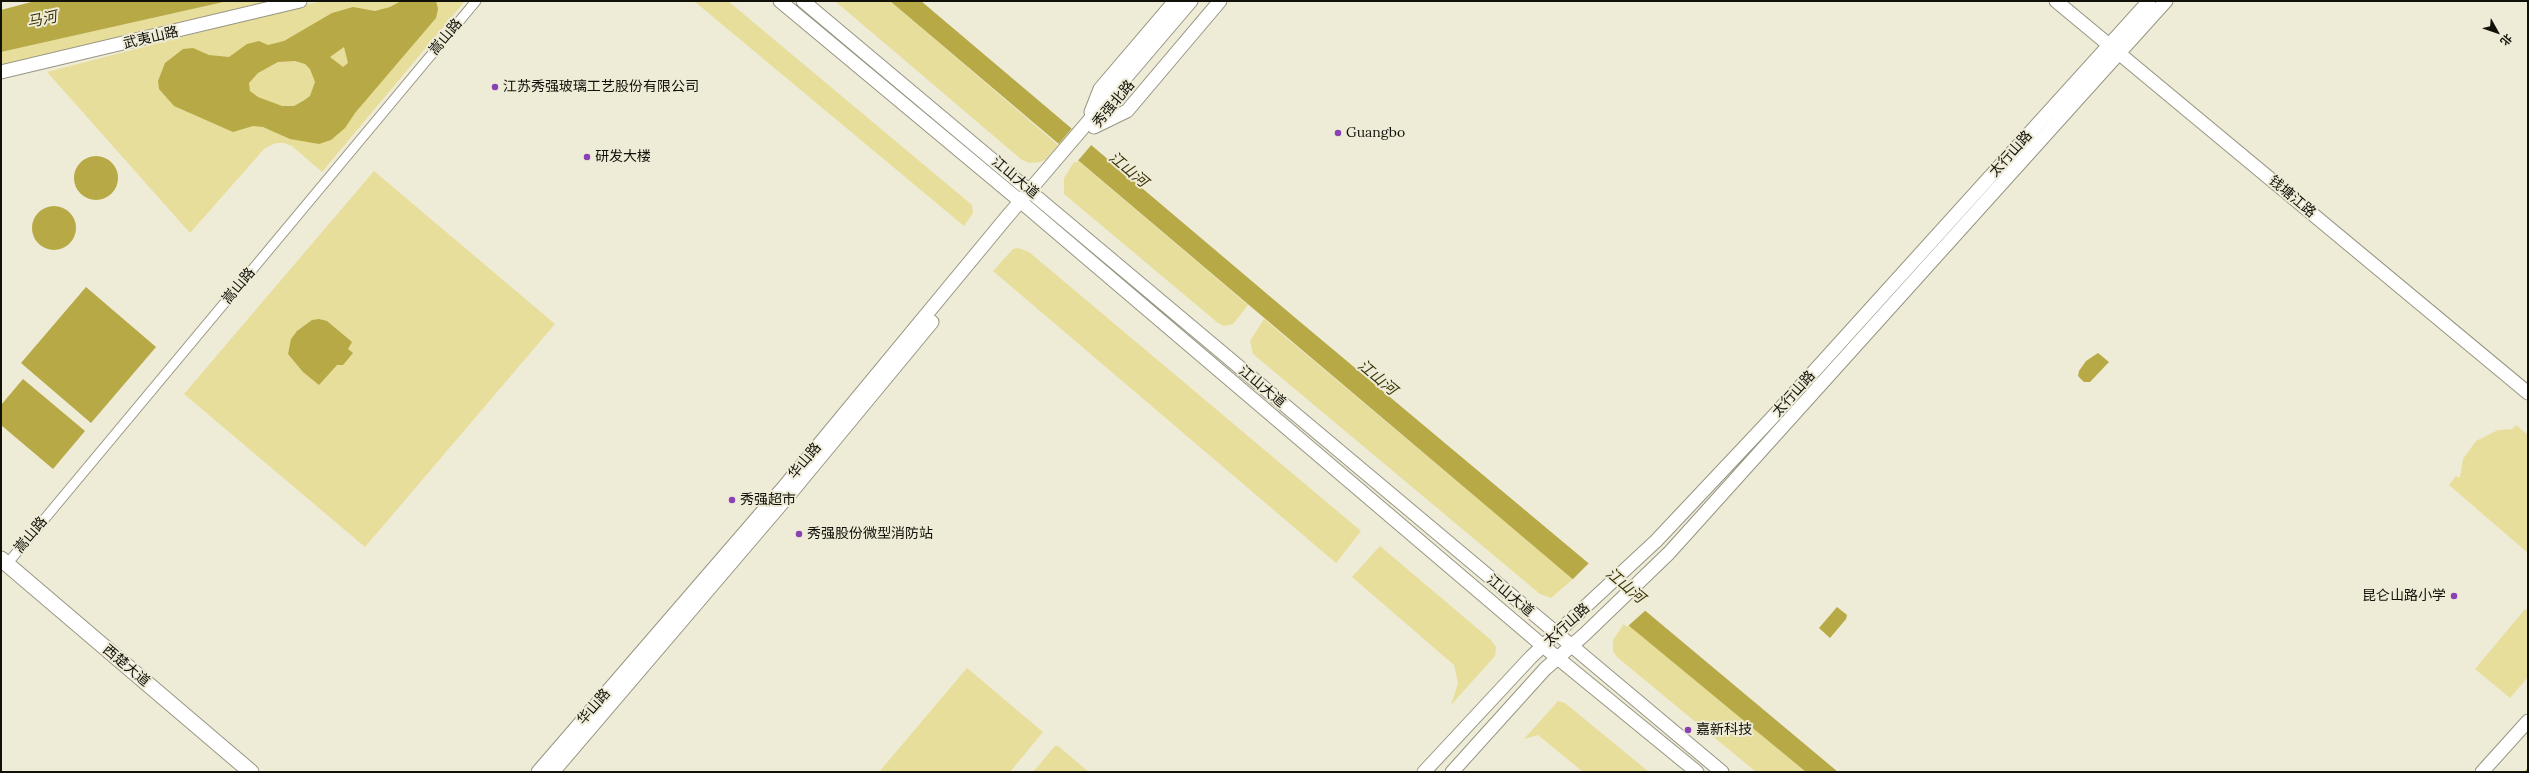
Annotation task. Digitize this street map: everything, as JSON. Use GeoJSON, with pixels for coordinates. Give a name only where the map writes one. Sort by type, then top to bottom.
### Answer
{"type":"FeatureCollection","features":[{"type":"Feature","properties":{"kind":"main road","name":"西楚大道"},"geometry":{"type":"LineString","coordinates":[[3,565],[251,772]]}},
{"type":"Feature","properties":{"kind":"street","name":"武夷山路"},"geometry":{"type":"LineString","coordinates":[[1,72],[300,1]]}},
{"type":"Feature","properties":{"kind":"street","name":"嵩山路"},"geometry":{"type":"LineString","coordinates":[[3,565],[476,1]]}},
{"type":"Feature","properties":{"kind":"street","name":"江山大道"},"geometry":{"type":"LineString","coordinates":[[780,1],[1024,204],[1543,646],[1697,772]]}},
{"type":"Feature","properties":{"kind":"street","name":"江山大道"},"geometry":{"type":"LineString","coordinates":[[804,1],[1555,634],[1722,772]]}},
{"type":"Feature","properties":{"kind":"street"},"geometry":{"type":"LineString","coordinates":[[1090,126],[1100,90],[1175,1]]}},
{"type":"Feature","properties":{"kind":"street","name":"秀强北路"},"geometry":{"type":"LineString","coordinates":[[1024,204],[1090,126],[1191,1]]}},
{"type":"Feature","properties":{"kind":"street","name":"秀强北路"},"geometry":{"type":"LineString","coordinates":[[1090,126],[1202,1]]}},
{"type":"Feature","properties":{"kind":"street"},"geometry":{"type":"LineString","coordinates":[[1090,126],[1127,112],[1220,1]]}},
{"type":"Feature","properties":{"kind":"street","name":"钱塘江路"},"geometry":{"type":"LineString","coordinates":[[2056,1],[2528,393]]}},
{"type":"Feature","properties":{"kind":"street","name":"太行山路"},"geometry":{"type":"LineString","coordinates":[[1452,772],[1545,669],[1571,647],[1669,553],[2114,50],[2149,1]]}},
{"type":"Feature","properties":{"kind":"street","name":"太行山路"},"geometry":{"type":"LineString","coordinates":[[1424,772],[1555,634],[1586,608],[1656,541],[2114,50],[2166,1]]}},
{"type":"Feature","properties":{"kind":"street","name":"华山路"},"geometry":{"type":"LineString","coordinates":[[538,772],[783,488],[1024,204]]}},
{"type":"Feature","properties":{"kind":"street","name":"华山路"},"geometry":{"type":"LineString","coordinates":[[553,772],[790,494],[1024,204]]}},
{"type":"Feature","properties":{"kind":"street"},"geometry":{"type":"LineString","coordinates":[[2482,772],[2528,721]]}},
{"type":"Feature","properties":{"kind":"shaded area"},"geometry":{"type":"Polygon","coordinates":[[[228,1],[288,1],[1,67],[1,52],[228,1]]]}},
{"type":"Feature","properties":{"kind":"shaded area"},"geometry":{"type":"Polygon","coordinates":[[[321,1],[465,1],[322,172],[292,146],[284,143],[276,143],[265,148],[190,233],[47,72],[321,1]]]}},
{"type":"Feature","properties":{"kind":"shaded area"},"geometry":{"type":"Polygon","coordinates":[[[694,1],[728,1],[972,205],[973,213],[964,226],[694,1]]]}},
{"type":"Feature","properties":{"kind":"shaded area"},"geometry":{"type":"Polygon","coordinates":[[[835,1],[890,1],[1058,145],[1045,160],[1030,163],[1022,160],[835,1]]]}},
{"type":"Feature","properties":{"kind":"shaded area"},"geometry":{"type":"Polygon","coordinates":[[[1076,159],[1248,305],[1233,324],[1224,326],[1218,323],[1064,194],[1064,178],[1076,159]]]}},
{"type":"Feature","properties":{"kind":"shaded area"},"geometry":{"type":"Polygon","coordinates":[[[374,171],[555,324],[365,547],[184,394],[374,171]]]}},
{"type":"Feature","properties":{"kind":"shaded area"},"geometry":{"type":"Polygon","coordinates":[[[1018,248],[1029,252],[1361,531],[1336,563],[993,271],[1013,249],[1018,248]]]}},
{"type":"Feature","properties":{"kind":"shaded area"},"geometry":{"type":"Polygon","coordinates":[[[1264,319],[1573,579],[1551,598],[1540,594],[1253,354],[1250,341],[1264,319]]]}},
{"type":"Feature","properties":{"kind":"shaded area"},"geometry":{"type":"Polygon","coordinates":[[[2516,425],[2528,435],[2528,553],[2449,485],[2456,476],[2460,478],[2463,459],[2476,441],[2498,430],[2512,429],[2516,425]]]}},
{"type":"Feature","properties":{"kind":"shaded area"},"geometry":{"type":"Polygon","coordinates":[[[1380,546],[1491,640],[1496,647],[1495,656],[1451,705],[1458,683],[1454,665],[1352,577],[1380,546]]]}},
{"type":"Feature","properties":{"kind":"shaded area"},"geometry":{"type":"Polygon","coordinates":[[[2525,609],[2528,611],[2528,677],[2510,698],[2475,669],[2525,609]]]}},
{"type":"Feature","properties":{"kind":"shaded area"},"geometry":{"type":"Polygon","coordinates":[[[1625,622],[1806,772],[1756,772],[1617,657],[1613,651],[1613,640],[1625,622]]]}},
{"type":"Feature","properties":{"kind":"shaded area"},"geometry":{"type":"Polygon","coordinates":[[[967,668],[1043,732],[1010,772],[879,772],[967,668]]]}},
{"type":"Feature","properties":{"kind":"shaded area"},"geometry":{"type":"Polygon","coordinates":[[[1558,701],[1565,703],[1649,772],[1583,772],[1538,735],[1524,739],[1558,701]]]}},
{"type":"Feature","properties":{"kind":"shaded area"},"geometry":{"type":"Polygon","coordinates":[[[1055,746],[1058,746],[1089,772],[1033,772],[1055,746]]]}},
{"type":"Feature","properties":{"kind":"water","name":"马河"},"geometry":{"type":"Polygon","coordinates":[[[35,1],[228,1],[1,52],[1,10],[35,1]]]}},
{"type":"Feature","properties":{"kind":"water"},"geometry":{"type":"Polygon","coordinates":[[[401,1],[436,1],[438,9],[436,18],[355,113],[345,128],[331,140],[319,144],[290,139],[263,127],[253,126],[233,132],[174,106],[159,89],[158,81],[165,63],[183,49],[193,48],[209,55],[229,57],[247,44],[259,41],[268,45],[284,41],[332,13],[353,7],[375,11],[390,7],[401,1]],[[344,47],[330,57],[343,67],[348,63],[344,47]],[[295,61],[278,62],[258,73],[249,83],[250,91],[258,97],[282,106],[294,106],[303,101],[310,96],[315,82],[310,69],[305,64],[295,61]]]}},
{"type":"Feature","properties":{"kind":"water"},"geometry":{"type":"Polygon","coordinates":[[[890,1],[921,1],[1299,321],[1838,772],[1806,772],[1582,587],[890,1]]]}},
{"type":"Feature","properties":{"kind":"water"},"geometry":{"type":"Polygon","coordinates":[[[92,156],[100,156],[105,157],[112,162],[117,169],[117,187],[112,194],[105,199],[92,200],[84,197],[77,190],[74,182],[74,174],[77,166],[84,159],[92,156]]]}},
{"type":"Feature","properties":{"kind":"water"},"geometry":{"type":"Polygon","coordinates":[[[50,206],[58,206],[70,212],[76,224],[76,232],[70,244],[58,250],[50,250],[38,244],[32,232],[32,224],[38,212],[50,206]]]}},
{"type":"Feature","properties":{"kind":"water"},"geometry":{"type":"Polygon","coordinates":[[[86,287],[156,347],[91,423],[21,363],[86,287]]]}},
{"type":"Feature","properties":{"kind":"water"},"geometry":{"type":"Polygon","coordinates":[[[319,319],[327,321],[352,342],[348,349],[353,353],[343,365],[337,365],[319,385],[303,372],[288,354],[291,339],[297,331],[312,320],[319,319]]]}},
{"type":"Feature","properties":{"kind":"water"},"geometry":{"type":"Polygon","coordinates":[[[2098,353],[2109,362],[2090,382],[2084,382],[2078,376],[2079,371],[2086,361],[2098,353]]]}},
{"type":"Feature","properties":{"kind":"water"},"geometry":{"type":"Polygon","coordinates":[[[23,379],[85,431],[53,469],[1,425],[1,405],[23,379]]]}},
{"type":"Feature","properties":{"kind":"water"},"geometry":{"type":"Polygon","coordinates":[[[1837,607],[1847,615],[1846,619],[1830,638],[1819,628],[1837,607]]]}},
{"type":"Feature","properties":{"kind":"pier"},"geometry":{"type":"Polygon","coordinates":[[[1073,127],[1093,143],[1076,163],[1057,146],[1073,127]]]}},
{"type":"Feature","properties":{"kind":"pier"},"geometry":{"type":"Polygon","coordinates":[[[1590,562],[1647,609],[1627,627],[1571,581],[1590,562]]]}},
{"type":"Feature","properties":{"kind":"place","name":"江苏秀强玻璃工艺股份有限公司"},"geometry":{"type":"Point","coordinates":[495,87]}},
{"type":"Feature","properties":{"kind":"place","name":"Guangbo"},"geometry":{"type":"Point","coordinates":[1338,133]}},
{"type":"Feature","properties":{"kind":"place","name":"研发大楼"},"geometry":{"type":"Point","coordinates":[587,157]}},
{"type":"Feature","properties":{"kind":"place","name":"秀强超市"},"geometry":{"type":"Point","coordinates":[732,500]}},
{"type":"Feature","properties":{"kind":"place","name":"秀强股份微型消防站"},"geometry":{"type":"Point","coordinates":[799,534]}},
{"type":"Feature","properties":{"kind":"place","name":"昆仑山路小学"},"geometry":{"type":"Point","coordinates":[2454,596]}},
{"type":"Feature","properties":{"kind":"place","name":"嘉新科技"},"geometry":{"type":"Point","coordinates":[1688,730]}},
{"type":"Feature","properties":{"kind":"water label","name":"江山河"},"geometry":{"type":"Point","coordinates":[1128,170]}},
{"type":"Feature","properties":{"kind":"water label","name":"江山河"},"geometry":{"type":"Point","coordinates":[1377,378]}},
{"type":"Feature","properties":{"kind":"water label","name":"江山河"},"geometry":{"type":"Point","coordinates":[1625,586]}}]}
